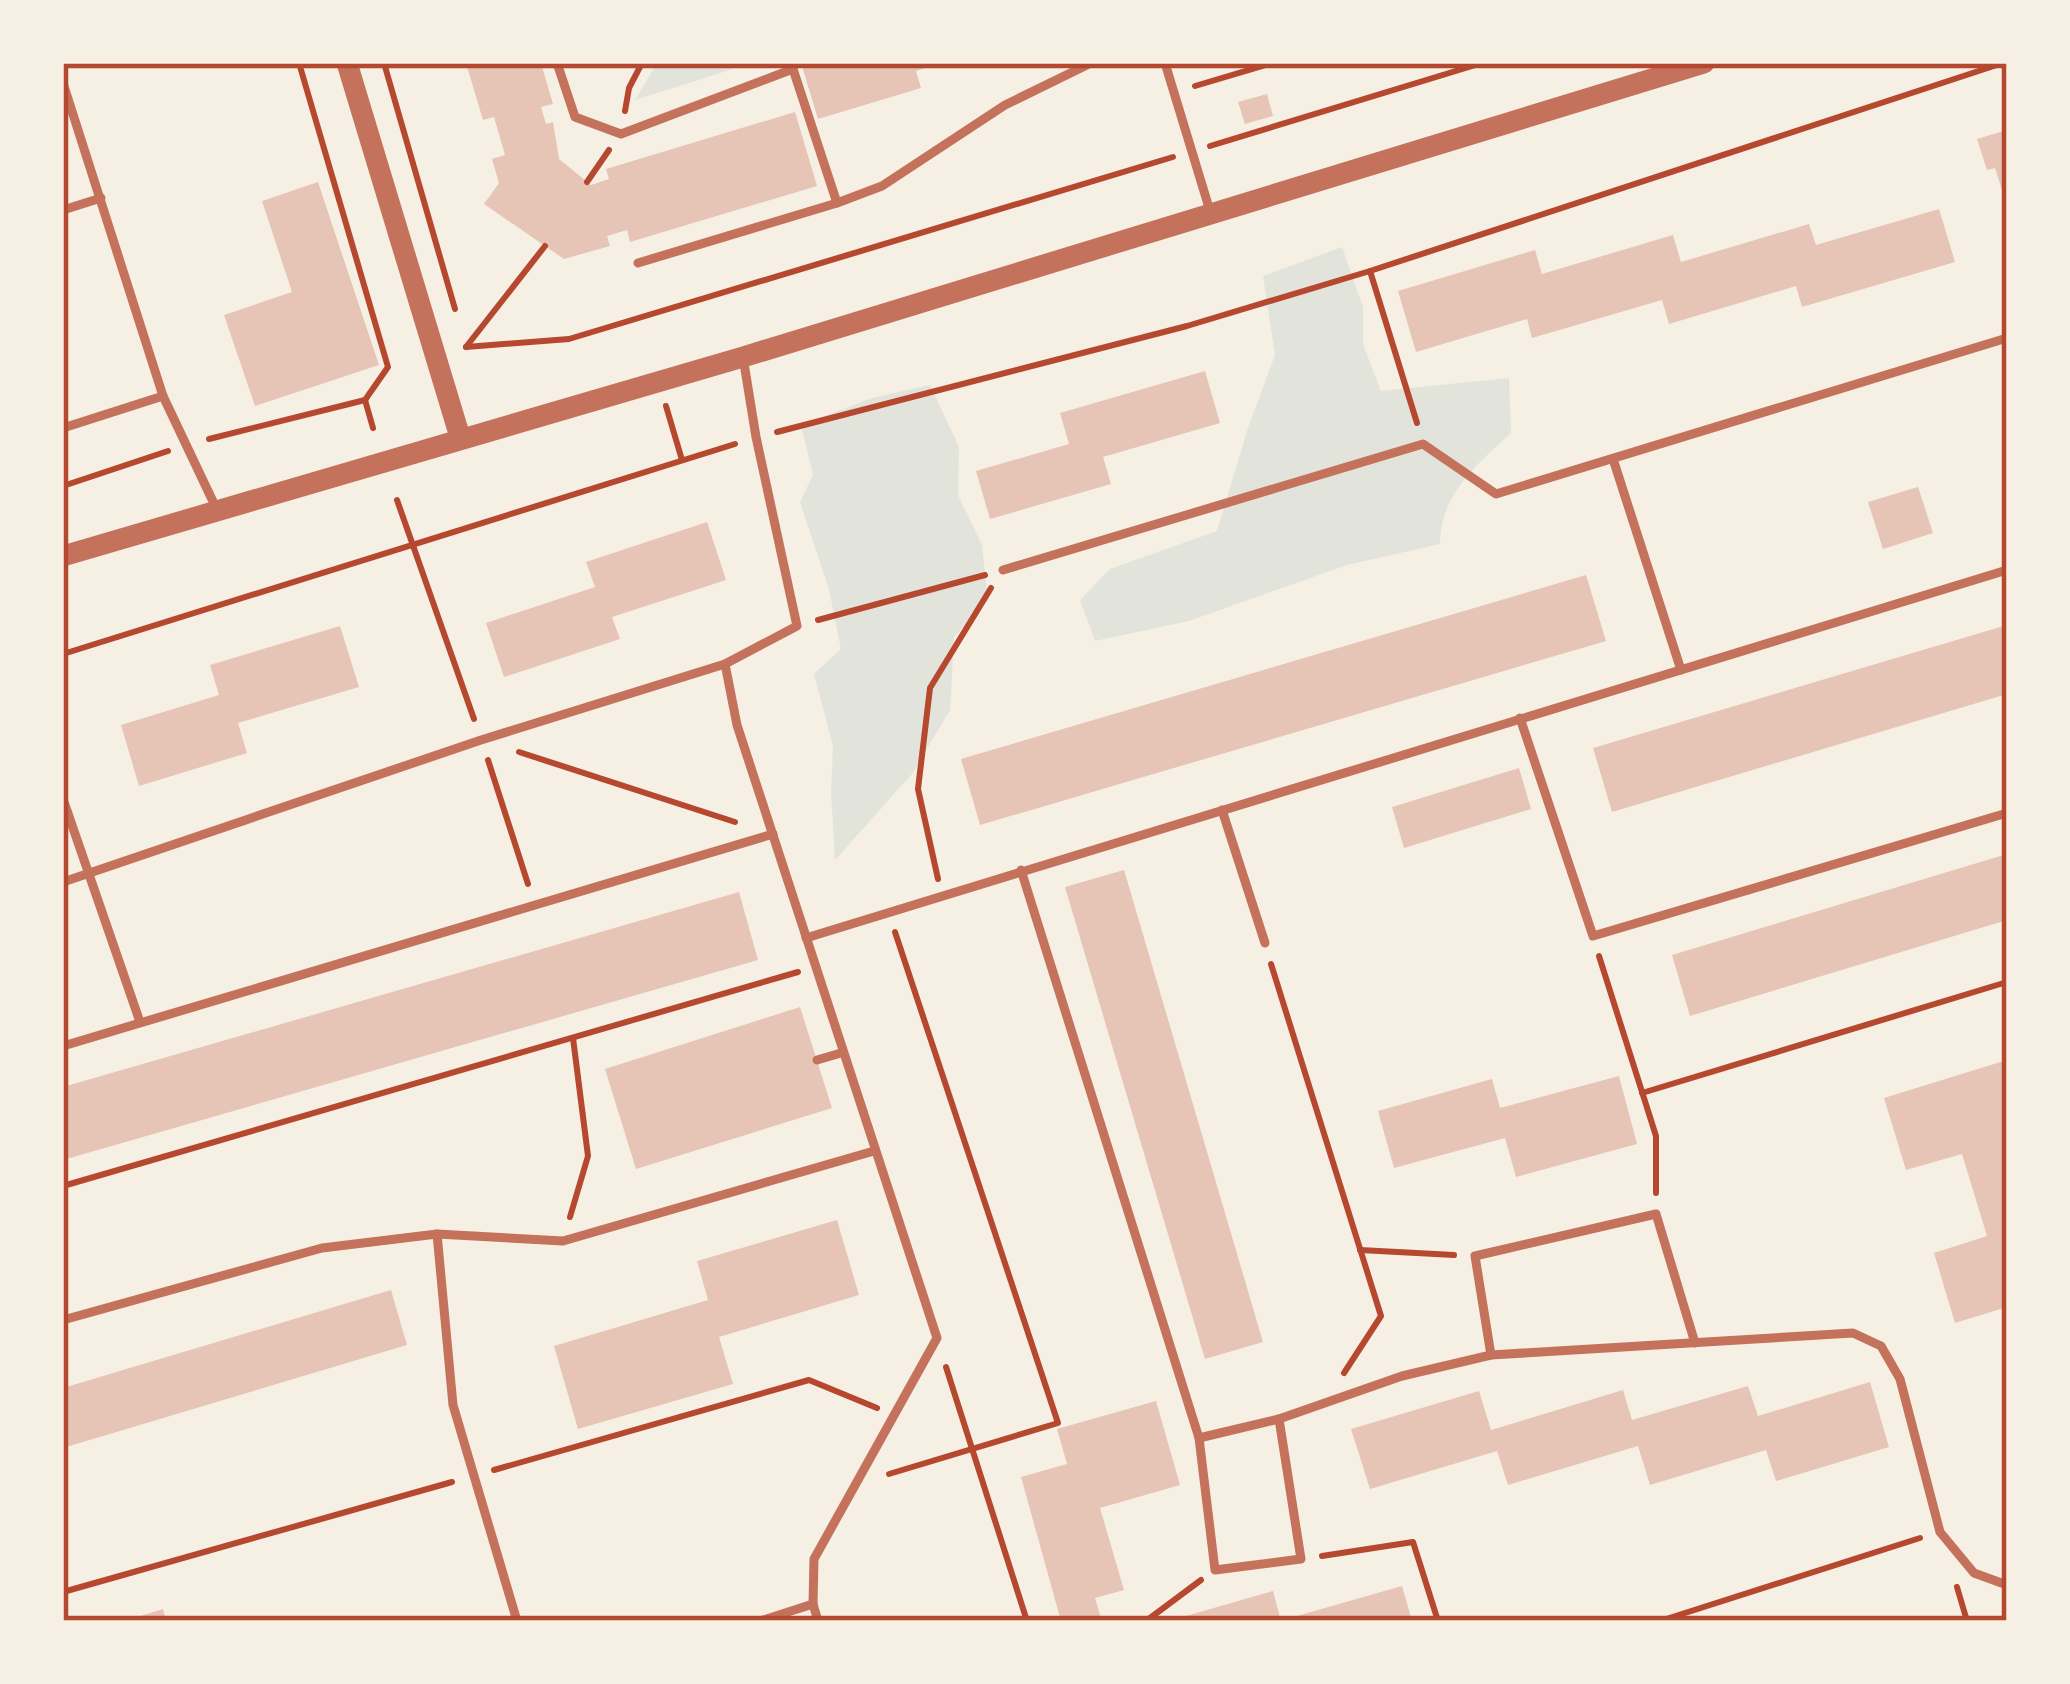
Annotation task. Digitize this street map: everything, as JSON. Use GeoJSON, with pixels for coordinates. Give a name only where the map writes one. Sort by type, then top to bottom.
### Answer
{"type":"FeatureCollection","features":[{"type":"Feature","properties":{"kind":"street"},"geometry":{"type":"LineString","coordinates":[[347,63],[460,437]]}},
{"type":"Feature","properties":{"kind":"street"},"geometry":{"type":"LineString","coordinates":[[63,556],[743,357],[1704,63]]}},
{"type":"Feature","properties":{"kind":"lane"},"geometry":{"type":"LineString","coordinates":[[557,63],[575,117],[620,134],[792,66],[837,203]]}},
{"type":"Feature","properties":{"kind":"lane"},"geometry":{"type":"LineString","coordinates":[[638,262],[882,186],[1005,105],[1090,63]]}},
{"type":"Feature","properties":{"kind":"lane"},"geometry":{"type":"LineString","coordinates":[[1165,63],[1211,216]]}},
{"type":"Feature","properties":{"kind":"lane"},"geometry":{"type":"LineString","coordinates":[[63,83],[163,396],[217,510]]}},
{"type":"Feature","properties":{"kind":"lane"},"geometry":{"type":"LineString","coordinates":[[63,210],[101,198]]}},
{"type":"Feature","properties":{"kind":"lane"},"geometry":{"type":"LineString","coordinates":[[1003,570],[1423,443],[1496,494],[2007,338]]}},
{"type":"Feature","properties":{"kind":"lane"},"geometry":{"type":"LineString","coordinates":[[63,882],[482,740],[725,664],[797,626],[743,357]]}},
{"type":"Feature","properties":{"kind":"lane"},"geometry":{"type":"LineString","coordinates":[[63,428],[163,396]]}},
{"type":"Feature","properties":{"kind":"lane"},"geometry":{"type":"LineString","coordinates":[[1613,459],[1681,670]]}},
{"type":"Feature","properties":{"kind":"lane"},"geometry":{"type":"LineString","coordinates":[[806,938],[2007,570]]}},
{"type":"Feature","properties":{"kind":"lane"},"geometry":{"type":"LineString","coordinates":[[725,664],[736,725],[937,1338],[814,1559],[813,1604],[818,1621]]}},
{"type":"Feature","properties":{"kind":"lane"},"geometry":{"type":"LineString","coordinates":[[1520,718],[1593,936],[2007,813]]}},
{"type":"Feature","properties":{"kind":"lane"},"geometry":{"type":"LineString","coordinates":[[63,799],[140,1022]]}},
{"type":"Feature","properties":{"kind":"lane"},"geometry":{"type":"LineString","coordinates":[[1222,810],[1265,943]]}},
{"type":"Feature","properties":{"kind":"lane"},"geometry":{"type":"LineString","coordinates":[[63,1046],[773,834]]}},
{"type":"Feature","properties":{"kind":"lane"},"geometry":{"type":"LineString","coordinates":[[1021,870],[1199,1438],[1215,1570],[1301,1559],[1279,1419]]}},
{"type":"Feature","properties":{"kind":"lane"},"geometry":{"type":"LineString","coordinates":[[817,1060],[841,1052]]}},
{"type":"Feature","properties":{"kind":"lane"},"geometry":{"type":"LineString","coordinates":[[63,1320],[322,1248],[437,1234],[563,1241],[874,1151]]}},
{"type":"Feature","properties":{"kind":"lane"},"geometry":{"type":"LineString","coordinates":[[1491,1355],[1475,1256],[1656,1214],[1695,1342]]}},
{"type":"Feature","properties":{"kind":"lane"},"geometry":{"type":"LineString","coordinates":[[437,1234],[453,1405],[517,1621]]}},
{"type":"Feature","properties":{"kind":"lane"},"geometry":{"type":"LineString","coordinates":[[1199,1438],[1279,1419],[1402,1376],[1491,1355],[1853,1333],[1881,1346],[1900,1379],[1940,1532],[1974,1573],[2007,1585]]}},
{"type":"Feature","properties":{"kind":"lane"},"geometry":{"type":"LineString","coordinates":[[760,1621],[813,1604]]}},
{"type":"Feature","properties":{"kind":"path"},"geometry":{"type":"LineString","coordinates":[[63,486],[185,446],[365,400],[388,368],[299,63]]}},
{"type":"Feature","properties":{"kind":"path"},"geometry":{"type":"LineString","coordinates":[[384,63],[466,347]]}},
{"type":"Feature","properties":{"kind":"path"},"geometry":{"type":"LineString","coordinates":[[1174,93],[1272,63]]}},
{"type":"Feature","properties":{"kind":"path"},"geometry":{"type":"LineString","coordinates":[[1201,148],[1482,63]]}},
{"type":"Feature","properties":{"kind":"path"},"geometry":{"type":"LineString","coordinates":[[63,654],[756,437],[1187,326],[1370,271],[2003,63]]}},
{"type":"Feature","properties":{"kind":"path"},"geometry":{"type":"LineString","coordinates":[[466,347],[569,339],[1180,154]]}},
{"type":"Feature","properties":{"kind":"path"},"geometry":{"type":"LineString","coordinates":[[466,347],[545,246]]}},
{"type":"Feature","properties":{"kind":"path"},"geometry":{"type":"LineString","coordinates":[[1370,271],[1423,443]]}},
{"type":"Feature","properties":{"kind":"path"},"geometry":{"type":"LineString","coordinates":[[658,382],[682,460]]}},
{"type":"Feature","properties":{"kind":"path"},"geometry":{"type":"LineString","coordinates":[[365,400],[373,428]]}},
{"type":"Feature","properties":{"kind":"path"},"geometry":{"type":"LineString","coordinates":[[397,500],[535,905]]}},
{"type":"Feature","properties":{"kind":"path"},"geometry":{"type":"LineString","coordinates":[[797,626],[1003,570]]}},
{"type":"Feature","properties":{"kind":"path"},"geometry":{"type":"LineString","coordinates":[[941,895],[918,789],[930,688],[1003,570]]}},
{"type":"Feature","properties":{"kind":"path"},"geometry":{"type":"LineString","coordinates":[[482,740],[773,834]]}},
{"type":"Feature","properties":{"kind":"path"},"geometry":{"type":"LineString","coordinates":[[854,1485],[1058,1424],[888,912]]}},
{"type":"Feature","properties":{"kind":"path"},"geometry":{"type":"LineString","coordinates":[[1593,936],[1656,1136],[1656,1214]]}},
{"type":"Feature","properties":{"kind":"path"},"geometry":{"type":"LineString","coordinates":[[1265,943],[1381,1316],[1326,1403]]}},
{"type":"Feature","properties":{"kind":"path"},"geometry":{"type":"LineString","coordinates":[[63,1186],[814,968]]}},
{"type":"Feature","properties":{"kind":"path"},"geometry":{"type":"LineString","coordinates":[[1642,1093],[2007,982]]}},
{"type":"Feature","properties":{"kind":"path"},"geometry":{"type":"LineString","coordinates":[[563,1241],[588,1156],[573,1037]]}},
{"type":"Feature","properties":{"kind":"path"},"geometry":{"type":"LineString","coordinates":[[1360,1250],[1475,1256]]}},
{"type":"Feature","properties":{"kind":"path"},"geometry":{"type":"LineString","coordinates":[[937,1338],[1027,1621]]}},
{"type":"Feature","properties":{"kind":"path"},"geometry":{"type":"LineString","coordinates":[[63,1592],[809,1380],[894,1415]]}},
{"type":"Feature","properties":{"kind":"path"},"geometry":{"type":"LineString","coordinates":[[1660,1621],[1940,1532]]}},
{"type":"Feature","properties":{"kind":"path"},"geometry":{"type":"LineString","coordinates":[[1301,1559],[1413,1542],[1438,1621]]}},
{"type":"Feature","properties":{"kind":"path"},"geometry":{"type":"LineString","coordinates":[[1146,1621],[1215,1570]]}},
{"type":"Feature","properties":{"kind":"shaded area"},"geometry":{"type":"Polygon","coordinates":[[[657,63],[728,63],[736,68],[635,100],[657,63]]]}},
{"type":"Feature","properties":{"kind":"shaded area"},"geometry":{"type":"Polygon","coordinates":[[[1342,247],[1363,307],[1363,344],[1381,391],[1509,378],[1511,433],[1454,496],[1446,510],[1440,544],[1347,565],[1189,621],[1095,641],[1080,600],[1110,569],[1217,531],[1275,355],[1263,276],[1342,247]]]}},
{"type":"Feature","properties":{"kind":"shaded area"},"geometry":{"type":"Polygon","coordinates":[[[930,385],[959,447],[958,495],[982,545],[988,600],[954,637],[950,710],[912,774],[835,860],[833,746],[814,674],[841,649],[829,589],[800,502],[813,475],[801,425],[872,398],[930,385]]]}},
{"type":"Feature","properties":{"kind":"building"},"geometry":{"type":"Polygon","coordinates":[[[466,63],[541,63],[553,104],[541,107],[546,124],[553,122],[559,159],[591,185],[609,179],[606,169],[795,112],[817,186],[630,242],[627,230],[607,236],[610,246],[564,259],[484,204],[499,183],[492,159],[505,155],[494,117],[483,120],[466,63]]]}},
{"type":"Feature","properties":{"kind":"building"},"geometry":{"type":"Polygon","coordinates":[[[801,63],[937,64],[916,71],[921,88],[818,119],[801,63]]]}},
{"type":"Feature","properties":{"kind":"building"},"geometry":{"type":"Polygon","coordinates":[[[1267,94],[1273,116],[1245,124],[1238,102],[1267,94]]]}},
{"type":"Feature","properties":{"kind":"building"},"geometry":{"type":"Polygon","coordinates":[[[2007,130],[2006,203],[1995,168],[1987,170],[1977,139],[2007,130]]]}},
{"type":"Feature","properties":{"kind":"building"},"geometry":{"type":"Polygon","coordinates":[[[318,182],[379,365],[255,406],[224,315],[292,292],[262,201],[318,182]]]}},
{"type":"Feature","properties":{"kind":"building"},"geometry":{"type":"Polygon","coordinates":[[[1939,209],[1955,262],[1802,307],[1796,286],[1669,324],[1662,300],[1532,338],[1527,319],[1416,352],[1398,291],[1535,250],[1542,274],[1673,235],[1681,262],[1809,224],[1816,245],[1939,209]]]}},
{"type":"Feature","properties":{"kind":"building"},"geometry":{"type":"Polygon","coordinates":[[[1205,371],[1220,423],[1103,457],[1111,484],[990,519],[976,471],[1069,444],[1060,413],[1205,371]]]}},
{"type":"Feature","properties":{"kind":"building"},"geometry":{"type":"Polygon","coordinates":[[[1918,487],[1933,533],[1883,549],[1868,502],[1918,487]]]}},
{"type":"Feature","properties":{"kind":"building"},"geometry":{"type":"Polygon","coordinates":[[[707,522],[726,580],[612,617],[620,639],[504,677],[486,623],[595,587],[586,562],[707,522]]]}},
{"type":"Feature","properties":{"kind":"building"},"geometry":{"type":"Polygon","coordinates":[[[1586,575],[1606,641],[980,825],[961,759],[1586,575]]]}},
{"type":"Feature","properties":{"kind":"building"},"geometry":{"type":"Polygon","coordinates":[[[2007,625],[2007,694],[1612,812],[1593,748],[2007,625]]]}},
{"type":"Feature","properties":{"kind":"building"},"geometry":{"type":"Polygon","coordinates":[[[340,626],[359,687],[238,723],[247,753],[139,786],[121,725],[219,695],[210,665],[340,626]]]}},
{"type":"Feature","properties":{"kind":"building"},"geometry":{"type":"Polygon","coordinates":[[[1519,768],[1531,809],[1404,848],[1392,807],[1519,768]]]}},
{"type":"Feature","properties":{"kind":"building"},"geometry":{"type":"Polygon","coordinates":[[[2007,854],[2007,920],[1690,1016],[1672,955],[2007,854]]]}},
{"type":"Feature","properties":{"kind":"building"},"geometry":{"type":"Polygon","coordinates":[[[1124,870],[1263,1342],[1205,1359],[1065,887],[1124,870]]]}},
{"type":"Feature","properties":{"kind":"building"},"geometry":{"type":"Polygon","coordinates":[[[739,892],[758,960],[63,1160],[63,1087],[739,892]]]}},
{"type":"Feature","properties":{"kind":"building"},"geometry":{"type":"Polygon","coordinates":[[[800,1007],[832,1108],[636,1169],[605,1069],[800,1007]]]}},
{"type":"Feature","properties":{"kind":"building"},"geometry":{"type":"Polygon","coordinates":[[[2007,1060],[2007,1307],[1955,1323],[1934,1253],[1987,1236],[1962,1154],[1906,1170],[1884,1098],[2007,1060]]]}},
{"type":"Feature","properties":{"kind":"building"},"geometry":{"type":"Polygon","coordinates":[[[1619,1076],[1637,1144],[1516,1177],[1505,1138],[1394,1168],[1378,1111],[1492,1079],[1500,1108],[1619,1076]]]}},
{"type":"Feature","properties":{"kind":"building"},"geometry":{"type":"Polygon","coordinates":[[[837,1220],[859,1295],[719,1337],[733,1384],[578,1429],[554,1346],[708,1300],[697,1261],[837,1220]]]}},
{"type":"Feature","properties":{"kind":"building"},"geometry":{"type":"Polygon","coordinates":[[[391,1290],[407,1345],[63,1448],[63,1388],[391,1290]]]}},
{"type":"Feature","properties":{"kind":"building"},"geometry":{"type":"Polygon","coordinates":[[[1870,1382],[1889,1447],[1776,1481],[1766,1450],[1650,1485],[1638,1446],[1508,1485],[1497,1451],[1370,1489],[1351,1429],[1479,1391],[1491,1430],[1623,1390],[1632,1420],[1748,1386],[1758,1416],[1870,1382]]]}},
{"type":"Feature","properties":{"kind":"building"},"geometry":{"type":"Polygon","coordinates":[[[1156,1401],[1180,1485],[1100,1508],[1124,1590],[1095,1598],[1102,1621],[1061,1621],[1021,1477],[1067,1464],[1057,1429],[1156,1401]]]}},
{"type":"Feature","properties":{"kind":"building"},"geometry":{"type":"Polygon","coordinates":[[[1402,1586],[1412,1621],[1283,1621],[1283,1620],[1402,1586]]]}},
{"type":"Feature","properties":{"kind":"building"},"geometry":{"type":"Polygon","coordinates":[[[1273,1591],[1281,1621],[1172,1621],[1172,1620],[1273,1591]]]}},
{"type":"Feature","properties":{"kind":"building"},"geometry":{"type":"Polygon","coordinates":[[[163,1609],[166,1621],[128,1621],[128,1620],[163,1609]]]}}]}
